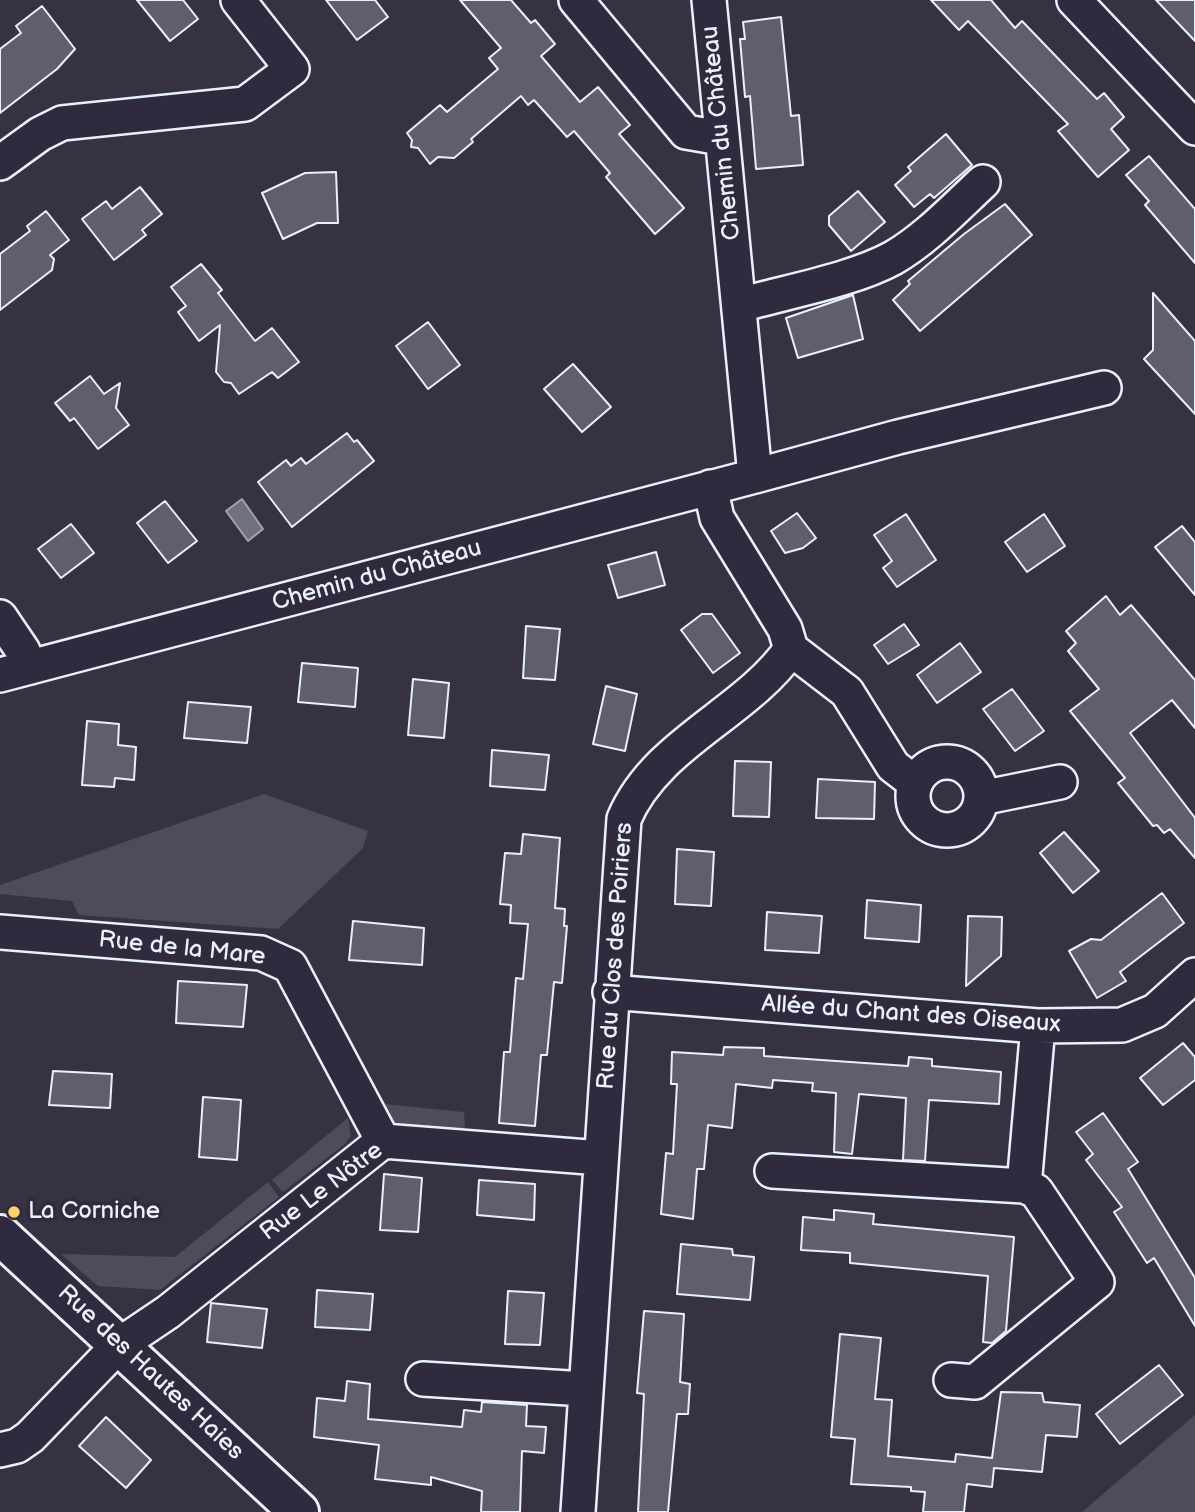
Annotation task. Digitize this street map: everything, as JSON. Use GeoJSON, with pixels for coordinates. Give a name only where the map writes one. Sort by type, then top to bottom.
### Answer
{"type":"FeatureCollection","features":[{"type":"Feature","properties":{"kind":"street"},"geometry":{"type":"LineString","coordinates":[[0,163],[40,134],[62,123],[245,104],[292,69],[238,0]]}},
{"type":"Feature","properties":{"kind":"street"},"geometry":{"type":"LineString","coordinates":[[576,0],[686,132],[700,137],[721,138]]}},
{"type":"Feature","properties":{"kind":"street","name":"Chemin du Château"},"geometry":{"type":"LineString","coordinates":[[709,0],[755,476]]}},
{"type":"Feature","properties":{"kind":"street"},"geometry":{"type":"LineString","coordinates":[[1074,0],[1195,128]]}},
{"type":"Feature","properties":{"kind":"street"},"geometry":{"type":"LineString","coordinates":[[740,305],[867,269],[892,258],[912,245],[983,182]]}},
{"type":"Feature","properties":{"kind":"street","name":"Chemin du Château"},"geometry":{"type":"LineString","coordinates":[[15,671],[898,437],[1104,388]]}},
{"type":"Feature","properties":{"kind":"street"},"geometry":{"type":"LineString","coordinates":[[710,486],[717,518],[785,629],[791,649],[847,692],[893,766],[915,783]]}},
{"type":"Feature","properties":{"kind":"street"},"geometry":{"type":"LineString","coordinates":[[0,617],[23,651],[15,671]]}},
{"type":"Feature","properties":{"kind":"street","name":"Rue du Clos des Poiriers"},"geometry":{"type":"LineString","coordinates":[[578,1512],[610,992],[624,819],[639,790],[697,733],[775,672],[791,649]]}},
{"type":"Feature","properties":{"kind":"street"},"geometry":{"type":"LineString","coordinates":[[939,763],[960,765],[975,778],[981,798],[972,819],[951,830],[939,829],[920,817],[915,806],[915,783],[921,774],[939,763]]}},
{"type":"Feature","properties":{"kind":"street"},"geometry":{"type":"LineString","coordinates":[[981,798],[1060,782]]}},
{"type":"Feature","properties":{"kind":"street","name":"Rue de la Mare"},"geometry":{"type":"LineString","coordinates":[[0,932],[261,953],[290,966],[383,1141]]}},
{"type":"Feature","properties":{"kind":"street","name":"Allée du Chant des Oiseaux"},"geometry":{"type":"LineString","coordinates":[[610,992],[1038,1026],[1122,1026],[1155,1011],[1193,980]]}},
{"type":"Feature","properties":{"kind":"street"},"geometry":{"type":"LineString","coordinates":[[1024,1186],[1038,1026]]}},
{"type":"Feature","properties":{"kind":"street","name":"Rue Le Nôtre"},"geometry":{"type":"LineString","coordinates":[[0,1450],[17,1446],[30,1437],[119,1345],[168,1312],[383,1141],[601,1158]]}},
{"type":"Feature","properties":{"kind":"street"},"geometry":{"type":"LineString","coordinates":[[772,1171],[1024,1186],[1036,1191],[1097,1282],[975,1382],[951,1380]]}},
{"type":"Feature","properties":{"kind":"street","name":"Rue des Hautes Haies"},"geometry":{"type":"LineString","coordinates":[[0,1234],[299,1512]]}},
{"type":"Feature","properties":{"kind":"street"},"geometry":{"type":"LineString","coordinates":[[423,1379],[585,1389]]}},
{"type":"Feature","properties":{"kind":"shaded area"},"geometry":{"type":"Polygon","coordinates":[[[264,794],[368,831],[363,848],[278,929],[79,915],[72,901],[0,894],[0,885],[264,794]]]}},
{"type":"Feature","properties":{"kind":"shaded area"},"geometry":{"type":"Polygon","coordinates":[[[373,1103],[464,1112],[465,1134],[395,1127],[373,1103]]]}},
{"type":"Feature","properties":{"kind":"shaded area"},"geometry":{"type":"Polygon","coordinates":[[[348,1118],[351,1136],[345,1144],[283,1192],[272,1180],[348,1118]]]}},
{"type":"Feature","properties":{"kind":"shaded area"},"geometry":{"type":"Polygon","coordinates":[[[268,1182],[279,1197],[160,1290],[98,1286],[61,1254],[175,1257],[268,1182]]]}},
{"type":"Feature","properties":{"kind":"shaded area"},"geometry":{"type":"Polygon","coordinates":[[[1195,1415],[1195,1512],[1082,1512],[1195,1415]]]}},
{"type":"Feature","properties":{"kind":"water"},"geometry":{"type":"Polygon","coordinates":[[[242,499],[263,529],[248,541],[226,511],[242,499]]]}},
{"type":"Feature","properties":{"kind":"building"},"geometry":{"type":"Polygon","coordinates":[[[137,0],[183,0],[198,19],[170,41],[137,0]]]}},
{"type":"Feature","properties":{"kind":"building"},"geometry":{"type":"Polygon","coordinates":[[[326,0],[375,0],[388,17],[357,40],[326,0]]]}},
{"type":"Feature","properties":{"kind":"building"},"geometry":{"type":"Polygon","coordinates":[[[460,0],[511,0],[531,23],[535,20],[555,44],[541,56],[580,102],[598,87],[630,125],[619,134],[684,208],[655,234],[606,177],[610,173],[574,131],[567,137],[534,100],[528,105],[521,96],[471,139],[473,142],[454,158],[438,157],[430,164],[418,148],[411,147],[412,140],[407,133],[440,105],[447,112],[498,69],[489,58],[501,48],[460,0]]]}},
{"type":"Feature","properties":{"kind":"building"},"geometry":{"type":"Polygon","coordinates":[[[931,0],[991,0],[1015,28],[1022,21],[1097,99],[1104,93],[1124,117],[1111,129],[1129,150],[1098,177],[1058,131],[1068,124],[968,21],[959,30],[931,0]]]}},
{"type":"Feature","properties":{"kind":"building"},"geometry":{"type":"Polygon","coordinates":[[[1156,0],[1195,0],[1195,41],[1156,0]]]}},
{"type":"Feature","properties":{"kind":"building"},"geometry":{"type":"Polygon","coordinates":[[[42,6],[75,49],[57,69],[0,113],[0,49],[21,33],[16,26],[42,6]]]}},
{"type":"Feature","properties":{"kind":"building"},"geometry":{"type":"Polygon","coordinates":[[[781,17],[791,116],[799,115],[803,165],[756,169],[750,96],[745,97],[740,39],[745,39],[743,22],[781,17]]]}},
{"type":"Feature","properties":{"kind":"building"},"geometry":{"type":"Polygon","coordinates":[[[946,134],[972,165],[934,198],[930,194],[914,207],[895,185],[911,171],[908,167],[946,134]]]}},
{"type":"Feature","properties":{"kind":"building"},"geometry":{"type":"Polygon","coordinates":[[[1149,156],[1195,209],[1195,263],[1145,205],[1149,201],[1126,175],[1149,156]]]}},
{"type":"Feature","properties":{"kind":"building"},"geometry":{"type":"Polygon","coordinates":[[[336,172],[338,223],[317,223],[283,239],[262,193],[305,173],[336,172]]]}},
{"type":"Feature","properties":{"kind":"building"},"geometry":{"type":"Polygon","coordinates":[[[140,187],[162,214],[142,230],[146,235],[114,260],[82,219],[106,201],[112,209],[140,187]]]}},
{"type":"Feature","properties":{"kind":"building"},"geometry":{"type":"Polygon","coordinates":[[[858,191],[885,222],[851,251],[829,225],[829,216],[858,191]]]}},
{"type":"Feature","properties":{"kind":"building"},"geometry":{"type":"Polygon","coordinates":[[[1005,204],[1032,235],[920,331],[893,300],[910,284],[908,281],[1005,204]]]}},
{"type":"Feature","properties":{"kind":"building"},"geometry":{"type":"Polygon","coordinates":[[[46,211],[69,240],[50,255],[54,259],[52,270],[0,310],[0,254],[30,231],[27,226],[46,211]]]}},
{"type":"Feature","properties":{"kind":"building"},"geometry":{"type":"Polygon","coordinates":[[[201,264],[222,290],[218,293],[255,341],[272,328],[299,362],[278,378],[272,372],[239,394],[231,383],[224,382],[216,372],[220,325],[199,341],[178,312],[186,306],[171,287],[201,264]]]}},
{"type":"Feature","properties":{"kind":"building"},"geometry":{"type":"Polygon","coordinates":[[[1153,293],[1195,341],[1195,414],[1144,359],[1153,350],[1153,293]]]}},
{"type":"Feature","properties":{"kind":"building"},"geometry":{"type":"Polygon","coordinates":[[[853,295],[863,339],[798,358],[786,318],[853,295]]]}},
{"type":"Feature","properties":{"kind":"building"},"geometry":{"type":"Polygon","coordinates":[[[428,322],[460,365],[428,389],[396,346],[428,322]]]}},
{"type":"Feature","properties":{"kind":"building"},"geometry":{"type":"Polygon","coordinates":[[[573,364],[611,407],[582,432],[544,389],[573,364]]]}},
{"type":"Feature","properties":{"kind":"building"},"geometry":{"type":"Polygon","coordinates":[[[90,376],[104,394],[120,383],[116,408],[129,425],[98,449],[74,418],[70,421],[55,403],[90,376]]]}},
{"type":"Feature","properties":{"kind":"building"},"geometry":{"type":"Polygon","coordinates":[[[347,433],[354,442],[357,440],[374,461],[292,527],[258,482],[286,460],[291,466],[301,458],[306,464],[347,433]]]}},
{"type":"Feature","properties":{"kind":"building"},"geometry":{"type":"Polygon","coordinates":[[[165,501],[197,541],[168,563],[137,523],[165,501]]]}},
{"type":"Feature","properties":{"kind":"building"},"geometry":{"type":"Polygon","coordinates":[[[797,513],[816,538],[803,548],[785,553],[771,531],[797,513]]]}},
{"type":"Feature","properties":{"kind":"building"},"geometry":{"type":"Polygon","coordinates":[[[906,514],[936,560],[897,587],[883,568],[892,561],[874,535],[906,514]]]}},
{"type":"Feature","properties":{"kind":"building"},"geometry":{"type":"Polygon","coordinates":[[[1044,514],[1065,546],[1027,572],[1005,542],[1044,514]]]}},
{"type":"Feature","properties":{"kind":"building"},"geometry":{"type":"Polygon","coordinates":[[[71,524],[94,553],[61,578],[38,549],[71,524]]]}},
{"type":"Feature","properties":{"kind":"building"},"geometry":{"type":"Polygon","coordinates":[[[1182,526],[1195,542],[1195,595],[1155,547],[1182,526]]]}},
{"type":"Feature","properties":{"kind":"building"},"geometry":{"type":"Polygon","coordinates":[[[656,552],[665,585],[618,598],[608,565],[656,552]]]}},
{"type":"Feature","properties":{"kind":"building"},"geometry":{"type":"Polygon","coordinates":[[[1106,596],[1120,615],[1131,605],[1195,680],[1195,728],[1172,700],[1130,733],[1195,818],[1195,858],[1170,829],[1164,833],[1157,825],[1153,826],[1118,783],[1125,778],[1070,711],[1099,689],[1068,651],[1076,643],[1066,631],[1106,596]]]}},
{"type":"Feature","properties":{"kind":"building"},"geometry":{"type":"Polygon","coordinates":[[[702,614],[712,614],[740,653],[713,673],[681,630],[702,614]]]}},
{"type":"Feature","properties":{"kind":"building"},"geometry":{"type":"Polygon","coordinates":[[[904,624],[919,645],[888,664],[874,645],[904,624]]]}},
{"type":"Feature","properties":{"kind":"building"},"geometry":{"type":"Polygon","coordinates":[[[526,626],[560,629],[555,680],[523,678],[526,626]]]}},
{"type":"Feature","properties":{"kind":"building"},"geometry":{"type":"Polygon","coordinates":[[[960,643],[981,672],[937,703],[917,675],[960,643]]]}},
{"type":"Feature","properties":{"kind":"building"},"geometry":{"type":"Polygon","coordinates":[[[302,663],[358,668],[355,707],[298,702],[302,663]]]}},
{"type":"Feature","properties":{"kind":"building"},"geometry":{"type":"Polygon","coordinates":[[[413,679],[449,683],[444,738],[408,735],[413,679]]]}},
{"type":"Feature","properties":{"kind":"building"},"geometry":{"type":"Polygon","coordinates":[[[606,686],[637,694],[625,751],[593,744],[606,686]]]}},
{"type":"Feature","properties":{"kind":"building"},"geometry":{"type":"Polygon","coordinates":[[[1012,689],[1044,731],[1015,751],[983,709],[1012,689]]]}},
{"type":"Feature","properties":{"kind":"building"},"geometry":{"type":"Polygon","coordinates":[[[188,702],[251,707],[247,743],[184,738],[188,702]]]}},
{"type":"Feature","properties":{"kind":"building"},"geometry":{"type":"Polygon","coordinates":[[[87,721],[119,724],[118,745],[136,747],[134,780],[115,778],[114,787],[82,785],[87,721]]]}},
{"type":"Feature","properties":{"kind":"building"},"geometry":{"type":"Polygon","coordinates":[[[492,750],[549,755],[545,790],[490,786],[492,750]]]}},
{"type":"Feature","properties":{"kind":"building"},"geometry":{"type":"Polygon","coordinates":[[[735,761],[771,762],[769,817],[733,816],[735,761]]]}},
{"type":"Feature","properties":{"kind":"building"},"geometry":{"type":"Polygon","coordinates":[[[818,779],[875,782],[874,819],[816,818],[818,779]]]}},
{"type":"Feature","properties":{"kind":"building"},"geometry":{"type":"Polygon","coordinates":[[[1064,832],[1099,871],[1073,893],[1040,853],[1064,832]]]}},
{"type":"Feature","properties":{"kind":"building"},"geometry":{"type":"Polygon","coordinates":[[[523,834],[560,838],[555,908],[565,909],[564,926],[567,926],[562,983],[554,982],[547,1055],[541,1055],[535,1126],[499,1123],[504,1052],[510,1052],[516,978],[523,979],[528,924],[510,923],[511,905],[500,904],[505,853],[521,854],[523,834]]]}},
{"type":"Feature","properties":{"kind":"building"},"geometry":{"type":"Polygon","coordinates":[[[677,849],[714,852],[711,906],[675,904],[677,849]]]}},
{"type":"Feature","properties":{"kind":"building"},"geometry":{"type":"Polygon","coordinates":[[[1162,893],[1184,923],[1120,972],[1126,981],[1097,998],[1069,951],[1091,939],[1101,940],[1162,893]]]}},
{"type":"Feature","properties":{"kind":"building"},"geometry":{"type":"Polygon","coordinates":[[[867,900],[921,905],[919,942],[865,938],[867,900]]]}},
{"type":"Feature","properties":{"kind":"building"},"geometry":{"type":"Polygon","coordinates":[[[767,912],[822,916],[819,953],[765,950],[767,912]]]}},
{"type":"Feature","properties":{"kind":"building"},"geometry":{"type":"Polygon","coordinates":[[[968,916],[1002,917],[1001,956],[966,986],[968,916]]]}},
{"type":"Feature","properties":{"kind":"building"},"geometry":{"type":"Polygon","coordinates":[[[353,921],[424,928],[422,965],[349,960],[353,921]]]}},
{"type":"Feature","properties":{"kind":"building"},"geometry":{"type":"Polygon","coordinates":[[[178,981],[247,985],[243,1027],[176,1023],[178,981]]]}},
{"type":"Feature","properties":{"kind":"building"},"geometry":{"type":"Polygon","coordinates":[[[1183,1043],[1195,1057],[1195,1080],[1163,1105],[1140,1078],[1183,1043]]]}},
{"type":"Feature","properties":{"kind":"building"},"geometry":{"type":"Polygon","coordinates":[[[724,1047],[764,1048],[764,1056],[908,1066],[909,1057],[932,1059],[932,1066],[1001,1072],[999,1104],[929,1100],[925,1161],[903,1160],[906,1098],[859,1094],[852,1154],[834,1152],[836,1093],[812,1091],[813,1083],[773,1080],[772,1088],[736,1084],[732,1128],[708,1125],[704,1169],[697,1169],[693,1219],[661,1214],[666,1153],[673,1154],[677,1084],[671,1084],[672,1052],[723,1055],[724,1047]]]}},
{"type":"Feature","properties":{"kind":"building"},"geometry":{"type":"Polygon","coordinates":[[[53,1071],[112,1074],[110,1108],[49,1105],[53,1071]]]}},
{"type":"Feature","properties":{"kind":"building"},"geometry":{"type":"Polygon","coordinates":[[[203,1097],[241,1100],[237,1160],[199,1157],[203,1097]]]}},
{"type":"Feature","properties":{"kind":"building"},"geometry":{"type":"Polygon","coordinates":[[[1103,1113],[1138,1162],[1128,1169],[1195,1278],[1195,1326],[1154,1258],[1147,1263],[1114,1212],[1122,1207],[1086,1160],[1093,1154],[1076,1132],[1103,1113]]]}},
{"type":"Feature","properties":{"kind":"building"},"geometry":{"type":"Polygon","coordinates":[[[384,1174],[422,1178],[418,1232],[380,1230],[384,1174]]]}},
{"type":"Feature","properties":{"kind":"building"},"geometry":{"type":"Polygon","coordinates":[[[479,1180],[535,1184],[534,1220],[477,1215],[479,1180]]]}},
{"type":"Feature","properties":{"kind":"building"},"geometry":{"type":"Polygon","coordinates":[[[834,1210],[874,1214],[873,1224],[1014,1237],[1006,1331],[992,1343],[983,1342],[988,1276],[850,1263],[850,1253],[801,1250],[803,1217],[834,1220],[834,1210]]]}},
{"type":"Feature","properties":{"kind":"building"},"geometry":{"type":"Polygon","coordinates":[[[681,1244],[732,1249],[733,1255],[754,1257],[750,1300],[677,1294],[681,1244]]]}},
{"type":"Feature","properties":{"kind":"building"},"geometry":{"type":"Polygon","coordinates":[[[317,1290],[373,1294],[370,1330],[315,1327],[317,1290]]]}},
{"type":"Feature","properties":{"kind":"building"},"geometry":{"type":"Polygon","coordinates":[[[508,1291],[544,1293],[540,1345],[505,1344],[508,1291]]]}},
{"type":"Feature","properties":{"kind":"building"},"geometry":{"type":"Polygon","coordinates":[[[211,1303],[267,1309],[262,1348],[207,1342],[211,1303]]]}},
{"type":"Feature","properties":{"kind":"building"},"geometry":{"type":"Polygon","coordinates":[[[644,1311],[684,1314],[680,1382],[690,1384],[688,1414],[677,1414],[668,1512],[638,1512],[644,1394],[637,1393],[644,1311]]]}},
{"type":"Feature","properties":{"kind":"building"},"geometry":{"type":"Polygon","coordinates":[[[840,1334],[881,1338],[875,1399],[892,1400],[888,1456],[955,1462],[956,1454],[992,1458],[1001,1392],[1042,1393],[1044,1402],[1080,1405],[1077,1437],[1046,1435],[1042,1472],[994,1468],[992,1487],[967,1484],[964,1512],[923,1512],[925,1492],[911,1491],[911,1487],[851,1484],[855,1439],[831,1437],[840,1334]]]}},
{"type":"Feature","properties":{"kind":"building"},"geometry":{"type":"Polygon","coordinates":[[[1159,1365],[1183,1395],[1120,1444],[1096,1414],[1159,1365]]]}},
{"type":"Feature","properties":{"kind":"building"},"geometry":{"type":"Polygon","coordinates":[[[347,1381],[370,1384],[368,1419],[462,1427],[464,1410],[481,1412],[482,1402],[527,1405],[526,1426],[546,1427],[544,1453],[522,1451],[520,1512],[481,1512],[482,1491],[431,1477],[431,1485],[375,1479],[379,1445],[314,1437],[317,1398],[345,1401],[347,1381]]]}},
{"type":"Feature","properties":{"kind":"building"},"geometry":{"type":"Polygon","coordinates":[[[106,1417],[151,1460],[126,1488],[79,1446],[106,1417]]]}},
{"type":"Feature","properties":{"kind":"place","name":"La Corniche"},"geometry":{"type":"Point","coordinates":[14,1212]}}]}
